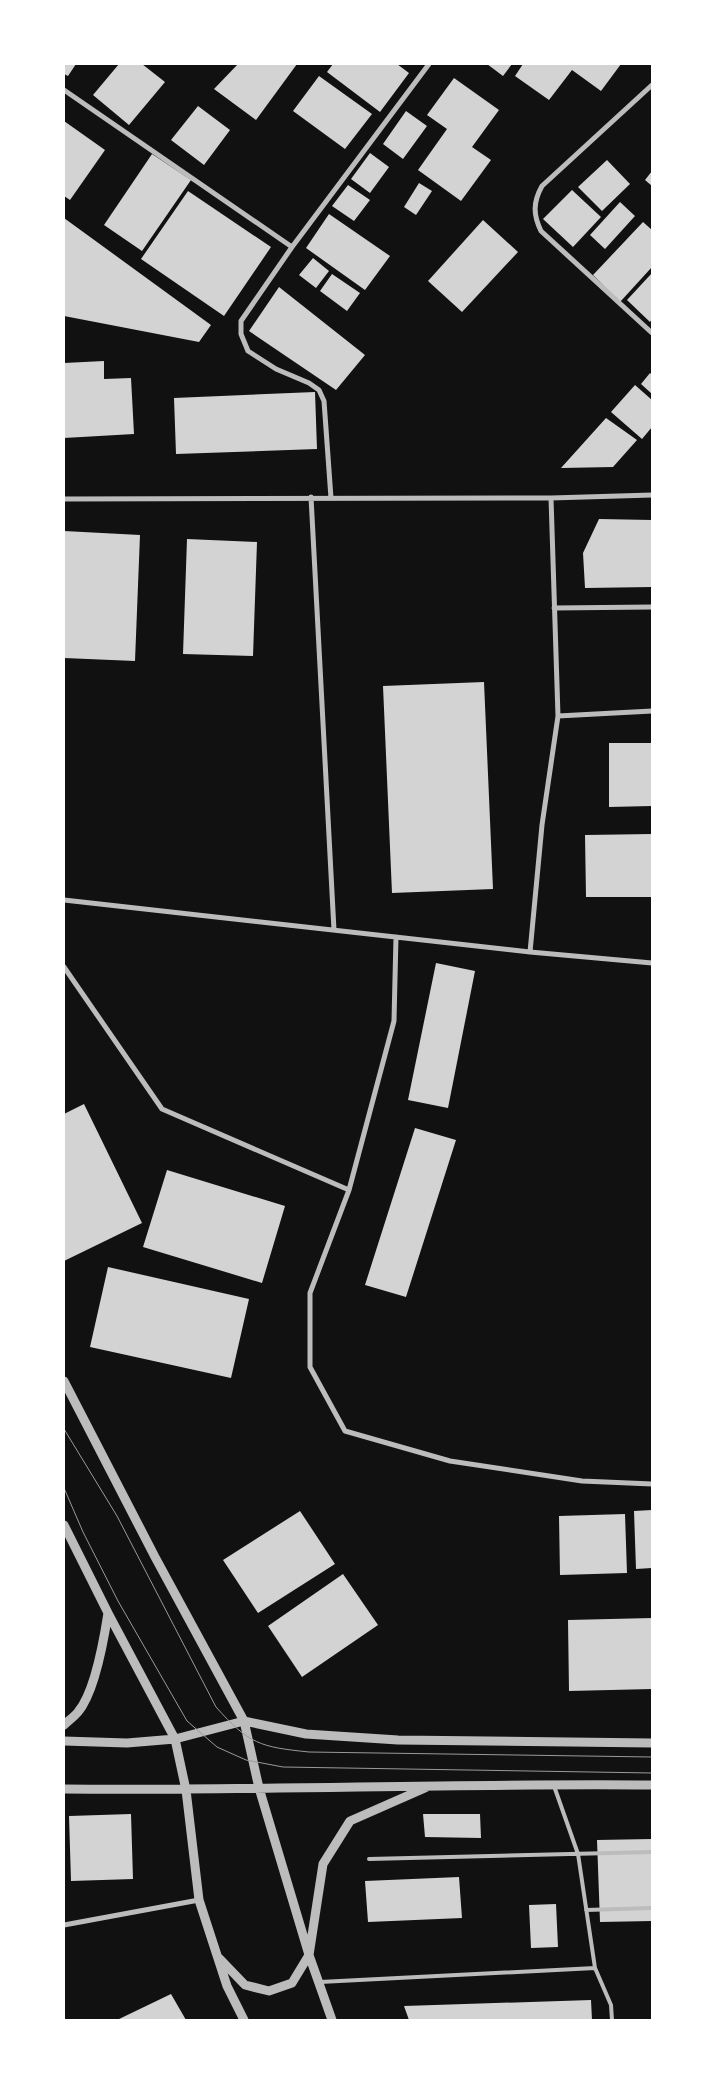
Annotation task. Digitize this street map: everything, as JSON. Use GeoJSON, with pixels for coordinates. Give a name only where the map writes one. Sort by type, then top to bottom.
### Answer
{"type":"FeatureCollection","features":[{"type":"Feature","properties":{"kind":"street"},"geometry":{"type":"LineString","coordinates":[[330,498],[324,401],[319,390],[309,383],[276,369],[248,351],[241,334],[240,321],[292,247],[429,64]]}},
{"type":"Feature","properties":{"kind":"street"},"geometry":{"type":"LineString","coordinates":[[652,85],[542,186],[536,197],[534,210],[541,232],[652,333]]}},
{"type":"Feature","properties":{"kind":"street"},"geometry":{"type":"LineString","coordinates":[[64,90],[292,247]]}},
{"type":"Feature","properties":{"kind":"street"},"geometry":{"type":"LineString","coordinates":[[64,499],[551,498],[652,495]]}},
{"type":"Feature","properties":{"kind":"street"},"geometry":{"type":"LineString","coordinates":[[311,498],[334,930]]}},
{"type":"Feature","properties":{"kind":"street"},"geometry":{"type":"LineString","coordinates":[[530,952],[542,825],[558,716],[551,498]]}},
{"type":"Feature","properties":{"kind":"street"},"geometry":{"type":"LineString","coordinates":[[554,608],[652,607]]}},
{"type":"Feature","properties":{"kind":"street"},"geometry":{"type":"LineString","coordinates":[[558,716],[652,711]]}},
{"type":"Feature","properties":{"kind":"street"},"geometry":{"type":"LineString","coordinates":[[64,900],[652,964]]}},
{"type":"Feature","properties":{"kind":"street"},"geometry":{"type":"LineString","coordinates":[[396,937],[394,1021],[349,1190],[310,1293],[310,1367],[345,1431],[450,1461],[582,1481],[652,1484]]}},
{"type":"Feature","properties":{"kind":"street"},"geometry":{"type":"LineString","coordinates":[[64,967],[162,1110],[349,1190]]}},
{"type":"Feature","properties":{"kind":"street"},"geometry":{"type":"LineString","coordinates":[[64,1381],[155,1557],[244,1722],[259,1788],[309,1955],[332,2020]]}},
{"type":"Feature","properties":{"kind":"street"},"geometry":{"type":"LineString","coordinates":[[64,1525],[175,1739],[186,1790],[199,1900],[227,1986],[244,2020]]}},
{"type":"Feature","properties":{"kind":"street"},"geometry":{"type":"LineString","coordinates":[[64,1725],[79,1712],[89,1690],[102,1648],[108,1613]]}},
{"type":"Feature","properties":{"kind":"street"},"geometry":{"type":"LineString","coordinates":[[64,1741],[126,1743],[175,1739],[244,1722],[306,1734],[398,1740],[652,1743]]}},
{"type":"Feature","properties":{"kind":"street"},"geometry":{"type":"LineString","coordinates":[[64,1789],[186,1790],[553,1784],[652,1785]]}},
{"type":"Feature","properties":{"kind":"street"},"geometry":{"type":"LineString","coordinates":[[217,1956],[245,1985],[269,1991],[292,1983],[309,1955],[323,1864],[350,1821],[429,1786]]}},
{"type":"Feature","properties":{"kind":"street"},"geometry":{"type":"LineString","coordinates":[[64,1925],[199,1900]]}},
{"type":"Feature","properties":{"kind":"lane"},"geometry":{"type":"LineString","coordinates":[[553,1784],[578,1854],[595,1968],[611,2005],[612,2020]]}},
{"type":"Feature","properties":{"kind":"lane"},"geometry":{"type":"LineString","coordinates":[[369,1859],[490,1854],[652,1852]]}},
{"type":"Feature","properties":{"kind":"lane"},"geometry":{"type":"LineString","coordinates":[[586,1910],[652,1908]]}},
{"type":"Feature","properties":{"kind":"lane"},"geometry":{"type":"LineString","coordinates":[[318,1982],[595,1968]]}},
{"type":"Feature","properties":{"kind":"building"},"geometry":{"type":"Polygon","coordinates":[[[64,64],[76,64],[68,76],[64,74],[64,64]]]}},
{"type":"Feature","properties":{"kind":"building"},"geometry":{"type":"Polygon","coordinates":[[[119,64],[142,64],[165,82],[129,125],[93,95],[119,64]]]}},
{"type":"Feature","properties":{"kind":"building"},"geometry":{"type":"Polygon","coordinates":[[[238,64],[297,64],[256,120],[214,89],[238,64]]]}},
{"type":"Feature","properties":{"kind":"building"},"geometry":{"type":"Polygon","coordinates":[[[333,64],[397,64],[409,73],[380,112],[327,72],[333,64]]]}},
{"type":"Feature","properties":{"kind":"building"},"geometry":{"type":"Polygon","coordinates":[[[487,64],[512,64],[503,76],[487,64]]]}},
{"type":"Feature","properties":{"kind":"building"},"geometry":{"type":"Polygon","coordinates":[[[523,64],[621,64],[601,91],[572,70],[549,100],[515,76],[523,64]]]}},
{"type":"Feature","properties":{"kind":"building"},"geometry":{"type":"Polygon","coordinates":[[[319,76],[372,114],[345,149],[293,111],[319,76]]]}},
{"type":"Feature","properties":{"kind":"building"},"geometry":{"type":"Polygon","coordinates":[[[454,78],[499,110],[472,147],[491,160],[461,201],[418,170],[447,129],[427,115],[454,78]]]}},
{"type":"Feature","properties":{"kind":"building"},"geometry":{"type":"Polygon","coordinates":[[[198,106],[230,130],[204,165],[171,140],[198,106]]]}},
{"type":"Feature","properties":{"kind":"building"},"geometry":{"type":"Polygon","coordinates":[[[406,111],[427,126],[403,159],[383,144],[406,111]]]}},
{"type":"Feature","properties":{"kind":"building"},"geometry":{"type":"Polygon","coordinates":[[[64,121],[105,150],[70,200],[64,196],[64,121]]]}},
{"type":"Feature","properties":{"kind":"building"},"geometry":{"type":"Polygon","coordinates":[[[370,153],[389,167],[370,193],[351,179],[370,153]]]}},
{"type":"Feature","properties":{"kind":"building"},"geometry":{"type":"Polygon","coordinates":[[[152,154],[191,180],[142,251],[104,225],[152,154]]]}},
{"type":"Feature","properties":{"kind":"building"},"geometry":{"type":"Polygon","coordinates":[[[607,160],[630,184],[602,211],[578,187],[607,160]]]}},
{"type":"Feature","properties":{"kind":"building"},"geometry":{"type":"Polygon","coordinates":[[[652,171],[652,186],[645,180],[652,171]]]}},
{"type":"Feature","properties":{"kind":"building"},"geometry":{"type":"Polygon","coordinates":[[[419,183],[432,191],[416,215],[404,207],[419,183]]]}},
{"type":"Feature","properties":{"kind":"building"},"geometry":{"type":"Polygon","coordinates":[[[348,185],[370,200],[354,221],[332,206],[348,185]]]}},
{"type":"Feature","properties":{"kind":"building"},"geometry":{"type":"Polygon","coordinates":[[[572,190],[601,217],[573,247],[543,219],[572,190]]]}},
{"type":"Feature","properties":{"kind":"building"},"geometry":{"type":"Polygon","coordinates":[[[188,191],[271,247],[224,316],[141,259],[188,191]]]}},
{"type":"Feature","properties":{"kind":"building"},"geometry":{"type":"Polygon","coordinates":[[[620,202],[635,216],[605,249],[590,235],[620,202]]]}},
{"type":"Feature","properties":{"kind":"building"},"geometry":{"type":"Polygon","coordinates":[[[329,214],[390,256],[365,290],[306,248],[329,214]]]}},
{"type":"Feature","properties":{"kind":"building"},"geometry":{"type":"Polygon","coordinates":[[[64,218],[211,325],[199,342],[64,316],[64,218]]]}},
{"type":"Feature","properties":{"kind":"building"},"geometry":{"type":"Polygon","coordinates":[[[483,220],[518,252],[462,312],[428,281],[483,220]]]}},
{"type":"Feature","properties":{"kind":"building"},"geometry":{"type":"Polygon","coordinates":[[[643,222],[652,230],[652,267],[620,302],[593,275],[643,222]]]}},
{"type":"Feature","properties":{"kind":"building"},"geometry":{"type":"Polygon","coordinates":[[[313,258],[329,271],[316,288],[299,275],[313,258]]]}},
{"type":"Feature","properties":{"kind":"building"},"geometry":{"type":"Polygon","coordinates":[[[652,273],[652,319],[650,322],[627,300],[652,273]]]}},
{"type":"Feature","properties":{"kind":"building"},"geometry":{"type":"Polygon","coordinates":[[[332,274],[360,293],[347,311],[320,291],[332,274]]]}},
{"type":"Feature","properties":{"kind":"building"},"geometry":{"type":"Polygon","coordinates":[[[279,287],[365,355],[336,390],[249,331],[279,287]]]}},
{"type":"Feature","properties":{"kind":"building"},"geometry":{"type":"Polygon","coordinates":[[[104,361],[104,379],[131,378],[134,434],[64,438],[64,363],[104,361]]]}},
{"type":"Feature","properties":{"kind":"building"},"geometry":{"type":"Polygon","coordinates":[[[650,373],[652,375],[652,394],[641,384],[650,373]]]}},
{"type":"Feature","properties":{"kind":"building"},"geometry":{"type":"Polygon","coordinates":[[[635,385],[652,400],[652,427],[642,439],[611,412],[635,385]]]}},
{"type":"Feature","properties":{"kind":"building"},"geometry":{"type":"Polygon","coordinates":[[[315,392],[317,449],[176,454],[174,398],[315,392]]]}},
{"type":"Feature","properties":{"kind":"building"},"geometry":{"type":"Polygon","coordinates":[[[606,418],[637,440],[613,467],[561,468],[606,418]]]}},
{"type":"Feature","properties":{"kind":"building"},"geometry":{"type":"Polygon","coordinates":[[[599,519],[652,520],[652,587],[585,588],[583,553],[599,519]]]}},
{"type":"Feature","properties":{"kind":"building"},"geometry":{"type":"Polygon","coordinates":[[[64,531],[140,535],[135,661],[64,658],[64,531]]]}},
{"type":"Feature","properties":{"kind":"building"},"geometry":{"type":"Polygon","coordinates":[[[187,539],[257,542],[253,656],[183,654],[187,539]]]}},
{"type":"Feature","properties":{"kind":"building"},"geometry":{"type":"Polygon","coordinates":[[[484,682],[493,889],[392,893],[383,686],[484,682]]]}},
{"type":"Feature","properties":{"kind":"building"},"geometry":{"type":"Polygon","coordinates":[[[609,743],[652,743],[652,806],[609,807],[609,743]]]}},
{"type":"Feature","properties":{"kind":"building"},"geometry":{"type":"Polygon","coordinates":[[[652,834],[652,897],[586,897],[585,835],[652,834]]]}},
{"type":"Feature","properties":{"kind":"building"},"geometry":{"type":"Polygon","coordinates":[[[436,963],[475,971],[448,1108],[408,1100],[436,963]]]}},
{"type":"Feature","properties":{"kind":"building"},"geometry":{"type":"Polygon","coordinates":[[[84,1104],[142,1223],[64,1261],[64,1114],[84,1104]]]}},
{"type":"Feature","properties":{"kind":"building"},"geometry":{"type":"Polygon","coordinates":[[[415,1128],[456,1140],[406,1297],[365,1285],[415,1128]]]}},
{"type":"Feature","properties":{"kind":"building"},"geometry":{"type":"Polygon","coordinates":[[[167,1170],[285,1206],[262,1283],[143,1247],[167,1170]]]}},
{"type":"Feature","properties":{"kind":"building"},"geometry":{"type":"Polygon","coordinates":[[[108,1267],[249,1299],[231,1378],[90,1347],[108,1267]]]}},
{"type":"Feature","properties":{"kind":"building"},"geometry":{"type":"Polygon","coordinates":[[[652,1510],[652,1568],[636,1569],[634,1511],[652,1510]]]}},
{"type":"Feature","properties":{"kind":"building"},"geometry":{"type":"Polygon","coordinates":[[[300,1511],[335,1564],[258,1613],[223,1560],[300,1511]]]}},
{"type":"Feature","properties":{"kind":"building"},"geometry":{"type":"Polygon","coordinates":[[[625,1514],[627,1573],[560,1575],[559,1516],[625,1514]]]}},
{"type":"Feature","properties":{"kind":"building"},"geometry":{"type":"Polygon","coordinates":[[[343,1574],[378,1625],[302,1677],[268,1626],[343,1574]]]}},
{"type":"Feature","properties":{"kind":"building"},"geometry":{"type":"Polygon","coordinates":[[[652,1618],[652,1689],[569,1691],[568,1620],[652,1618]]]}},
{"type":"Feature","properties":{"kind":"building"},"geometry":{"type":"Polygon","coordinates":[[[131,1814],[133,1879],[71,1881],[69,1816],[131,1814]]]}},
{"type":"Feature","properties":{"kind":"building"},"geometry":{"type":"Polygon","coordinates":[[[423,1814],[480,1814],[481,1838],[425,1837],[423,1814]]]}},
{"type":"Feature","properties":{"kind":"building"},"geometry":{"type":"Polygon","coordinates":[[[652,1839],[652,1921],[600,1922],[597,1840],[652,1839]]]}},
{"type":"Feature","properties":{"kind":"building"},"geometry":{"type":"Polygon","coordinates":[[[459,1877],[462,1918],[368,1922],[365,1881],[459,1877]]]}},
{"type":"Feature","properties":{"kind":"building"},"geometry":{"type":"Polygon","coordinates":[[[556,1904],[558,1947],[531,1948],[529,1905],[556,1904]]]}},
{"type":"Feature","properties":{"kind":"building"},"geometry":{"type":"Polygon","coordinates":[[[171,1994],[186,2020],[117,2020],[171,1994]]]}},
{"type":"Feature","properties":{"kind":"building"},"geometry":{"type":"Polygon","coordinates":[[[591,2000],[592,2020],[409,2020],[404,2006],[591,2000]]]}},
{"type":"Feature","properties":{"kind":"tram line"},"geometry":{"type":"LineString","coordinates":[[64,1429],[117,1516],[216,1707],[238,1729],[256,1742],[278,1748],[309,1752],[652,1757]]}},
{"type":"Feature","properties":{"kind":"tram line"},"geometry":{"type":"LineString","coordinates":[[64,1488],[83,1532],[118,1601],[187,1721],[217,1747],[246,1760],[283,1767],[652,1773]]}}]}
